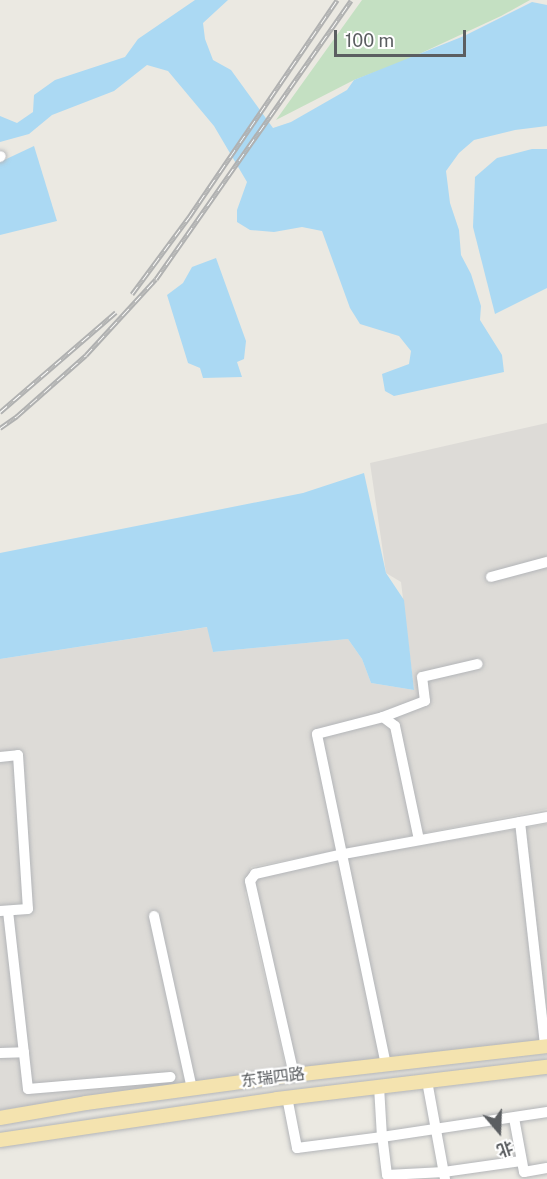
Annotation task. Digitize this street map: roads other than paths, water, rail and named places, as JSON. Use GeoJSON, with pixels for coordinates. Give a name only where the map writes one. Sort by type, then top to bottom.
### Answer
{"type":"FeatureCollection","features":[{"type":"Feature","properties":{"kind":"main road","name":"东瑞四路"},"geometry":{"type":"LineString","coordinates":[[0,1118],[294,1075],[546,1046]]}},
{"type":"Feature","properties":{"kind":"main road","name":"东瑞四路"},"geometry":{"type":"LineString","coordinates":[[0,1140],[287,1097],[547,1068]]}},
{"type":"Feature","properties":{"kind":"street"},"geometry":{"type":"LineString","coordinates":[[491,577],[547,562]]}},
{"type":"Feature","properties":{"kind":"street"},"geometry":{"type":"LineString","coordinates":[[386,1065],[344,854],[317,734],[383,717],[424,701],[422,678],[478,664]]}},
{"type":"Feature","properties":{"kind":"street"},"geometry":{"type":"LineString","coordinates":[[383,717],[395,726],[419,840]]}},
{"type":"Feature","properties":{"kind":"street"},"geometry":{"type":"LineString","coordinates":[[0,757],[18,755],[28,909],[4,911],[28,1089],[170,1077]]}},
{"type":"Feature","properties":{"kind":"street"},"geometry":{"type":"LineString","coordinates":[[294,1075],[250,881],[255,874],[344,854],[547,817]]}},
{"type":"Feature","properties":{"kind":"street"},"geometry":{"type":"LineString","coordinates":[[519,822],[546,1046]]}},
{"type":"Feature","properties":{"kind":"street"},"geometry":{"type":"LineString","coordinates":[[154,916],[192,1089]]}},
{"type":"Feature","properties":{"kind":"street"},"geometry":{"type":"LineString","coordinates":[[0,1053],[24,1052]]}},
{"type":"Feature","properties":{"kind":"street"},"geometry":{"type":"LineString","coordinates":[[427,1081],[444,1175]]}},
{"type":"Feature","properties":{"kind":"street"},"geometry":{"type":"LineString","coordinates":[[379,1087],[387,1175],[444,1175],[521,1161]]}},
{"type":"Feature","properties":{"kind":"street"},"geometry":{"type":"LineString","coordinates":[[287,1097],[297,1148],[436,1130],[547,1112]]}},
{"type":"Feature","properties":{"kind":"street"},"geometry":{"type":"LineString","coordinates":[[514,1118],[524,1172],[547,1168]]}},
{"type":"Feature","properties":{"kind":"water"},"geometry":{"type":"Polygon","coordinates":[[[195,0],[228,0],[203,23],[205,39],[213,60],[231,70],[273,128],[291,122],[347,90],[354,80],[464,36],[532,2],[547,5],[547,126],[515,130],[474,140],[459,153],[446,171],[450,203],[459,230],[461,255],[471,274],[481,306],[480,320],[502,355],[504,372],[394,396],[385,391],[382,374],[409,364],[411,351],[399,336],[360,324],[350,308],[322,231],[302,227],[274,232],[250,230],[237,222],[237,210],[247,182],[214,126],[168,71],[147,65],[114,91],[52,115],[29,134],[0,142],[0,116],[17,123],[33,112],[34,95],[55,80],[125,57],[138,39],[195,0]]]}},
{"type":"Feature","properties":{"kind":"water"},"geometry":{"type":"Polygon","coordinates":[[[34,146],[57,221],[0,235],[0,162],[34,146]]]}},
{"type":"Feature","properties":{"kind":"water"},"geometry":{"type":"Polygon","coordinates":[[[532,149],[547,149],[547,288],[495,314],[473,227],[475,177],[497,158],[532,149]]]}},
{"type":"Feature","properties":{"kind":"water"},"geometry":{"type":"Polygon","coordinates":[[[216,258],[246,341],[244,359],[237,362],[242,377],[203,378],[200,368],[188,363],[167,295],[183,283],[192,267],[216,258]]]}},
{"type":"Feature","properties":{"kind":"water"},"geometry":{"type":"Polygon","coordinates":[[[364,473],[386,573],[404,600],[414,690],[371,683],[362,659],[348,639],[213,652],[207,627],[0,659],[0,553],[303,493],[364,473]]]}},
{"type":"Feature","properties":{"kind":"railway"},"geometry":{"type":"LineString","coordinates":[[132,294],[189,217],[337,0]]}},
{"type":"Feature","properties":{"kind":"railway"},"geometry":{"type":"LineString","coordinates":[[0,428],[17,416],[86,355],[156,279],[351,0]]}},
{"type":"Feature","properties":{"kind":"railway"},"geometry":{"type":"LineString","coordinates":[[0,412],[116,312]]}}]}
